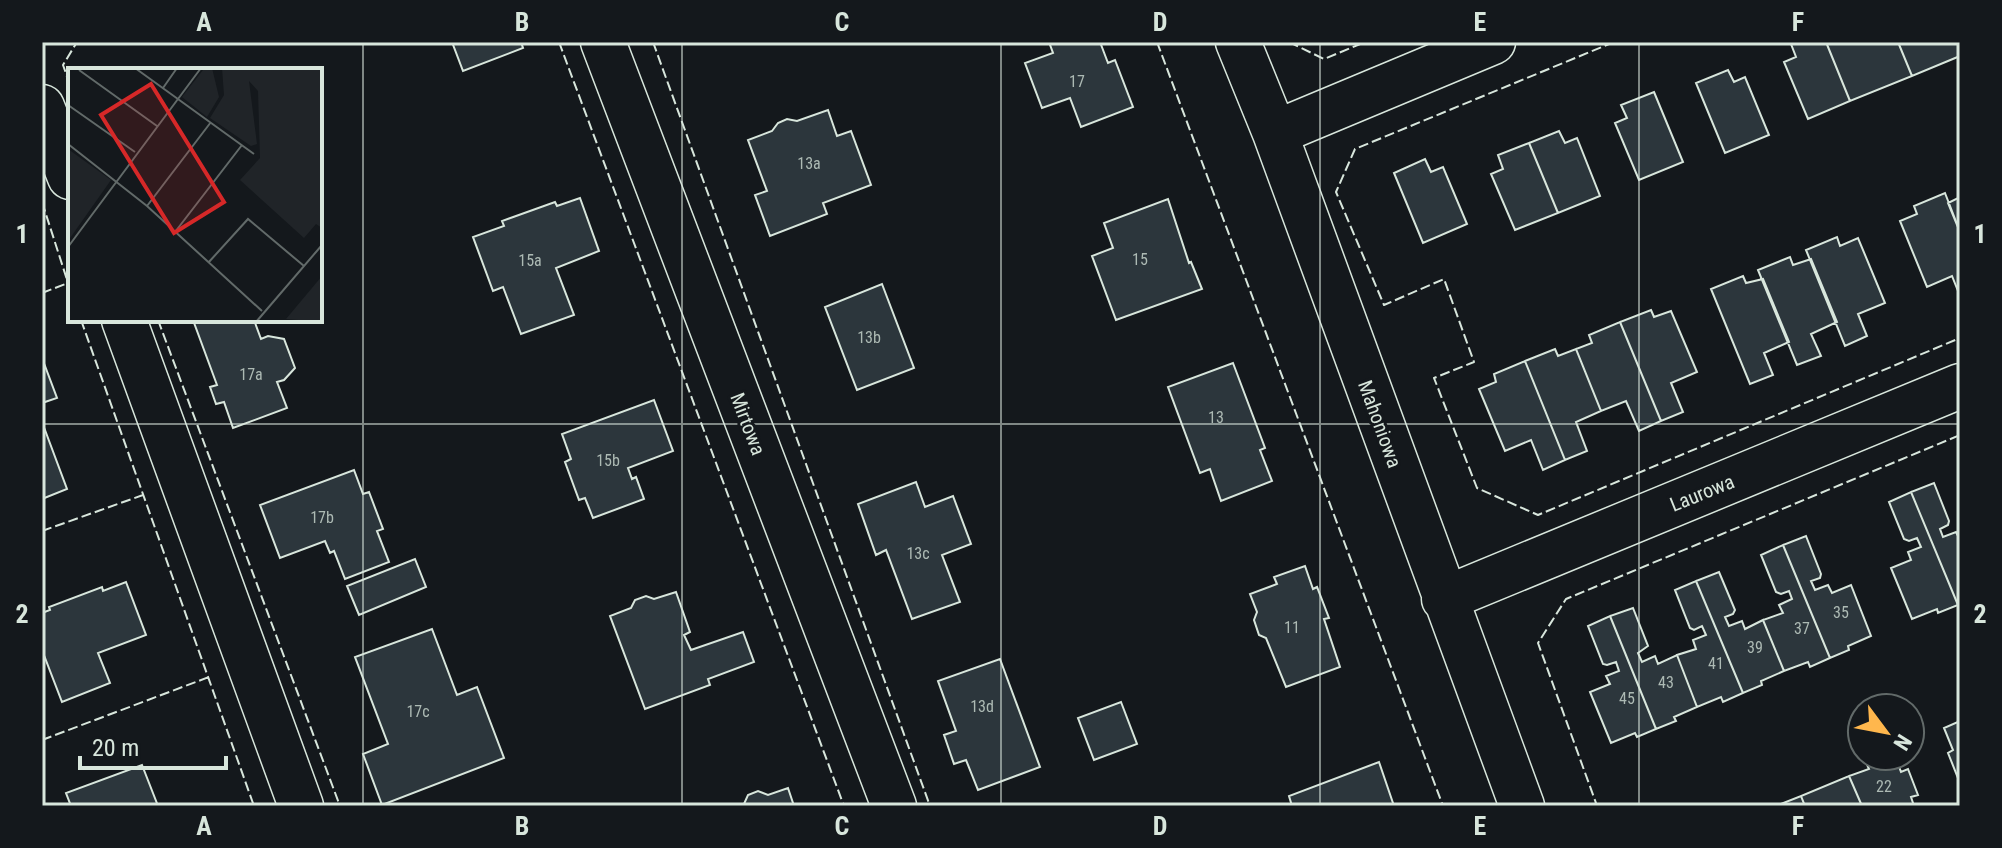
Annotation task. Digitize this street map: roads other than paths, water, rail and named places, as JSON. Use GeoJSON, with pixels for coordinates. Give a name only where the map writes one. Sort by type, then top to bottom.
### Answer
{"type":"FeatureCollection","features":[{"type":"Feature","properties":{"kind":"street","name":"Mirtowa"},"geometry":{"type":"LineString","coordinates":[[603,42],[894,806]]}},
{"type":"Feature","properties":{"kind":"street","name":"Mahoniowa"},"geometry":{"type":"LineString","coordinates":[[1238,42],[1275,133],[1522,806]]}},
{"type":"Feature","properties":{"kind":"street"},"geometry":{"type":"LineString","coordinates":[[1275,133],[1493,42]]}},
{"type":"Feature","properties":{"kind":"street"},"geometry":{"type":"LineString","coordinates":[[42,107],[68,172]]}},
{"type":"Feature","properties":{"kind":"street"},"geometry":{"type":"LineString","coordinates":[[125,322],[301,806]]}},
{"type":"Feature","properties":{"kind":"street","name":"Laurowa"},"geometry":{"type":"LineString","coordinates":[[1444,599],[1960,386]]}}]}
